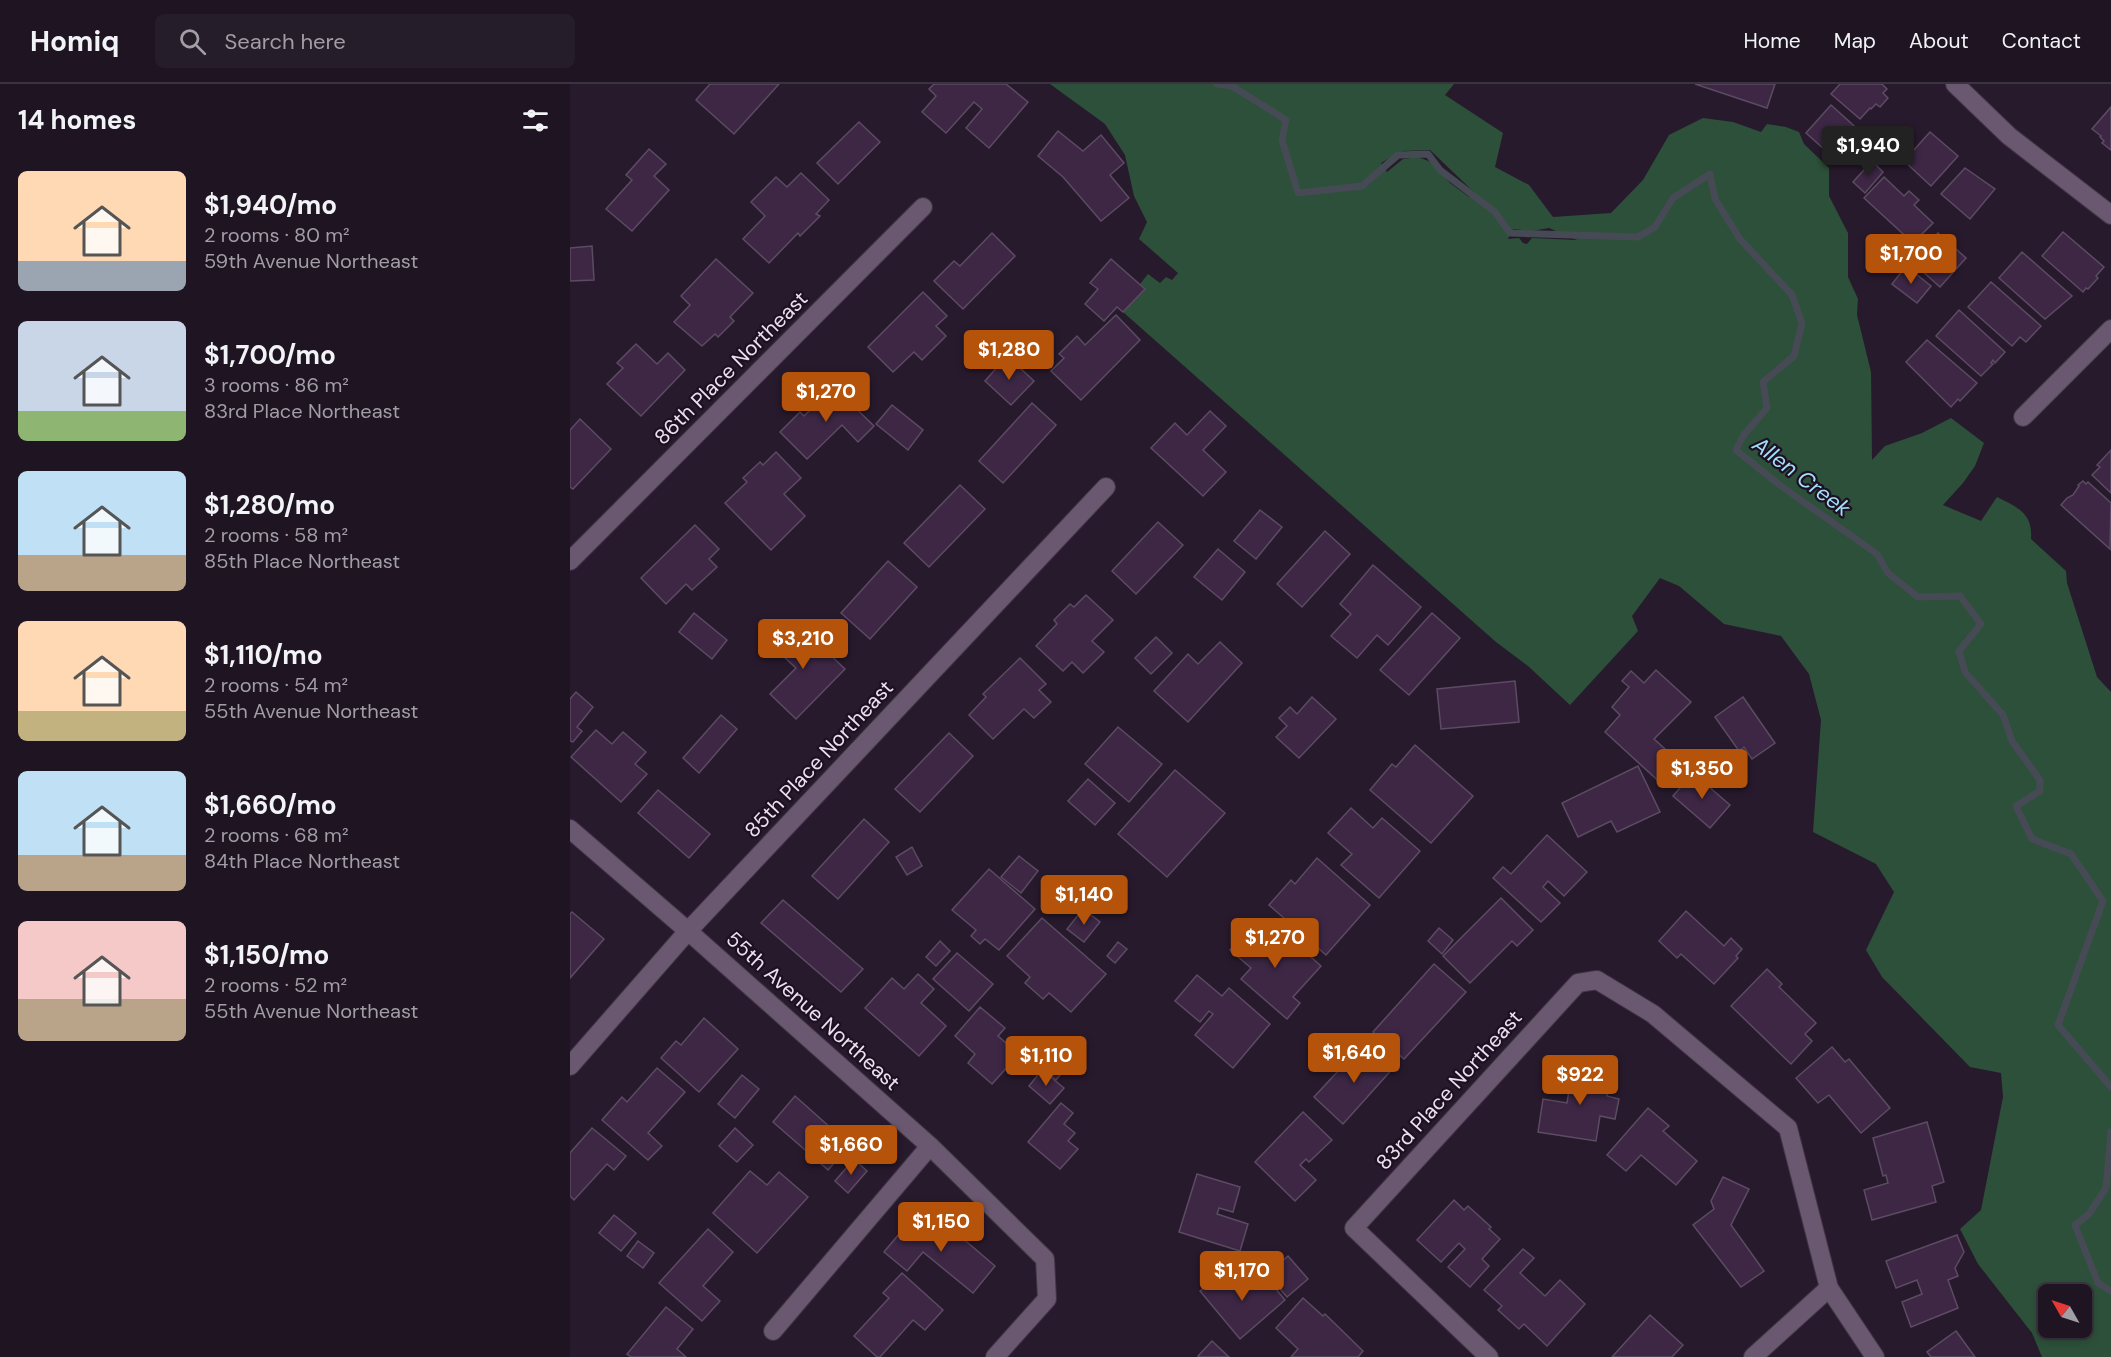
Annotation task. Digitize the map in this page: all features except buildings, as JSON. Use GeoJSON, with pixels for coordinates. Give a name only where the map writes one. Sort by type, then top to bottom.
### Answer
{"type":"FeatureCollection","features":[{"type":"Feature","properties":{"kind":"street"},"geometry":{"type":"LineString","coordinates":[[1955,84],[2009,136],[2111,215]]}},
{"type":"Feature","properties":{"kind":"street","name":"86th Place Northeast"},"geometry":{"type":"LineString","coordinates":[[570,561],[923,207]]}},
{"type":"Feature","properties":{"kind":"street"},"geometry":{"type":"LineString","coordinates":[[2023,417],[2111,329]]}},
{"type":"Feature","properties":{"kind":"street","name":"85th Place Northeast"},"geometry":{"type":"LineString","coordinates":[[570,1066],[688,931],[1106,486]]}},
{"type":"Feature","properties":{"kind":"street","name":"55th Avenue Northeast"},"geometry":{"type":"LineString","coordinates":[[570,829],[930,1146],[1045,1259],[1047,1299],[995,1357]]}},
{"type":"Feature","properties":{"kind":"street","name":"83rd Place Northeast"},"geometry":{"type":"LineString","coordinates":[[1489,1357],[1354,1228],[1578,983],[1597,980],[1653,1014],[1788,1128],[1829,1288]]}},
{"type":"Feature","properties":{"kind":"street"},"geometry":{"type":"LineString","coordinates":[[773,1331],[930,1146]]}},
{"type":"Feature","properties":{"kind":"street"},"geometry":{"type":"LineString","coordinates":[[1753,1357],[1829,1288],[1875,1357]]}},
{"type":"Feature","properties":{"kind":"green space"},"geometry":{"type":"Polygon","coordinates":[[[1050,84],[1454,84],[1445,95],[1503,133],[1495,167],[1529,185],[1553,217],[1611,213],[1643,180],[1669,135],[1703,118],[1733,122],[1761,132],[1767,124],[1799,132],[1804,144],[1829,168],[1829,196],[1848,233],[1848,277],[1858,299],[1857,315],[1871,372],[1872,460],[1885,446],[1922,433],[1951,418],[1984,443],[1975,466],[1943,505],[1981,521],[1997,497],[2022,512],[2029,523],[2031,539],[2066,571],[2067,583],[2097,677],[2111,692],[2111,1357],[2042,1357],[2032,1333],[1978,1264],[1960,1229],[1981,1210],[2003,1097],[2001,1073],[1970,1067],[1882,977],[1866,950],[1894,892],[1876,864],[1813,832],[1821,720],[1809,674],[1781,636],[1724,624],[1679,586],[1660,578],[1632,616],[1638,631],[1570,705],[1123,312],[1144,289],[1140,284],[1148,274],[1160,283],[1166,277],[1172,280],[1178,273],[1139,239],[1147,222],[1134,196],[1125,155],[1105,124],[1050,84]],[[1430,150],[1402,151],[1381,163],[1387,172],[1403,159],[1418,157],[1431,162],[1450,183],[1469,197],[1476,194],[1430,150]],[[1549,228],[1532,231],[1513,229],[1508,239],[1519,238],[1527,244],[1532,238],[1577,240],[1549,228]]]}},
{"type":"Feature","properties":{"kind":"waterway","name":"Allen Creek"},"geometry":{"type":"LineString","coordinates":[[1217,84],[1232,86],[1286,120],[1282,140],[1298,193],[1362,186],[1398,155],[1428,154],[1440,170],[1495,212],[1510,233],[1638,237],[1655,227],[1673,198],[1710,174],[1715,199],[1740,239],[1792,295],[1802,323],[1794,356],[1763,382],[1767,408],[1743,436],[1736,450],[1781,486],[1877,554],[1888,573],[1918,597],[1960,596],[1981,624],[1959,651],[1965,672],[2003,715],[2012,741],[2040,780],[2040,791],[2016,806],[2032,839],[2071,854],[2103,901],[2058,1025],[2111,1087]]}},
{"type":"Feature","properties":{"kind":"waterway","name":"Allen Creek"},"geometry":{"type":"LineString","coordinates":[[2111,1132],[2106,1188],[2089,1214],[2075,1225],[2098,1283],[2111,1291]]}}]}
